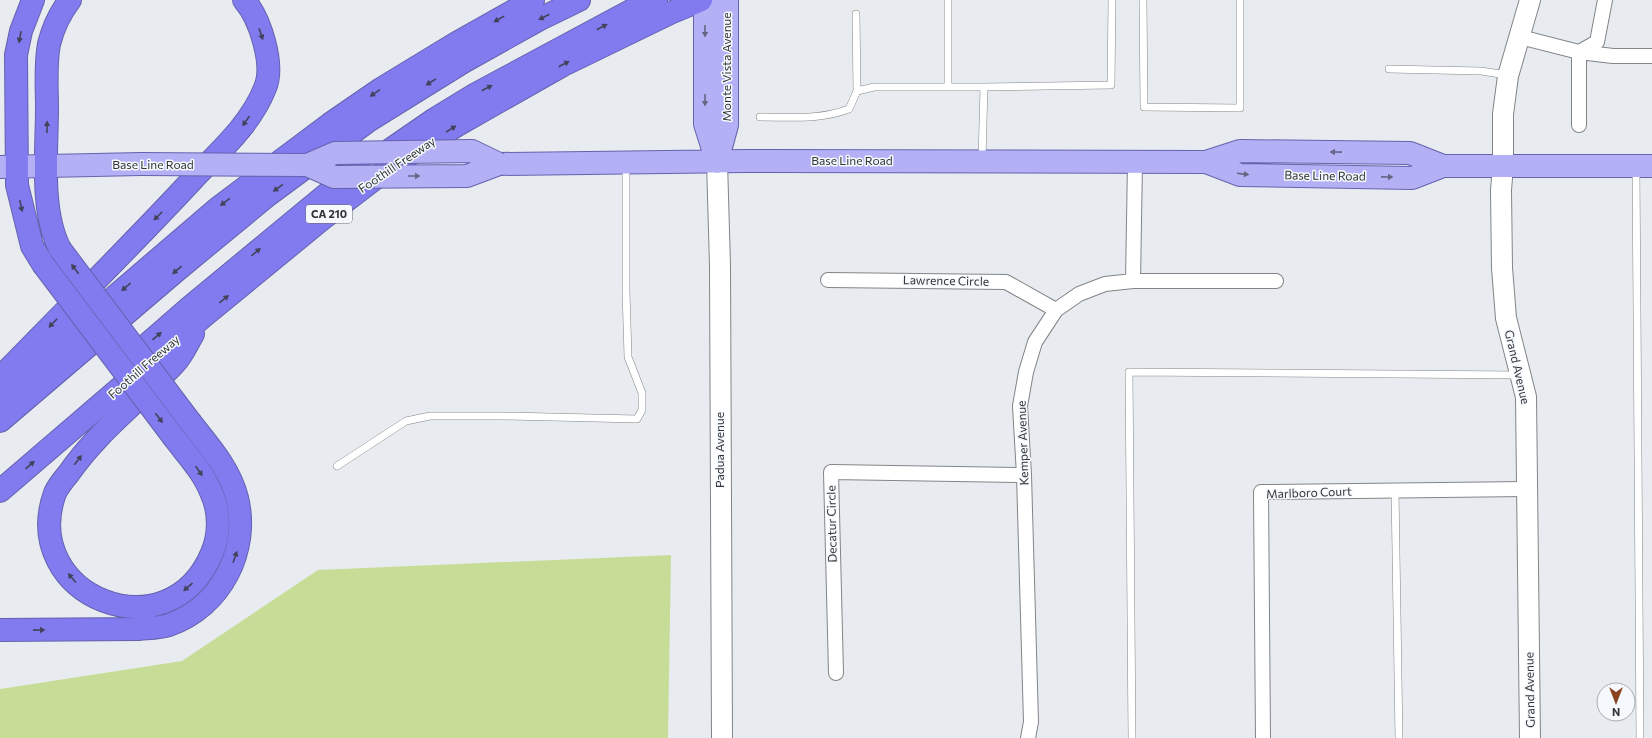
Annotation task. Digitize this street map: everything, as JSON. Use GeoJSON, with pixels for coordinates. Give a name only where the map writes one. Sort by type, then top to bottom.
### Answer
{"type":"FeatureCollection","features":[{"type":"Feature","properties":{"kind":"highway"},"geometry":{"type":"LineString","coordinates":[[33,0],[21,31],[16,55],[8,167],[17,185],[32,246],[43,264],[176,439],[203,477],[216,505],[218,519],[218,533],[208,562],[191,585],[174,597],[155,604],[139,607],[107,603],[93,597],[73,581],[62,567],[56,555],[51,540],[50,523],[56,492],[78,459],[104,430],[175,363],[205,315]]}},
{"type":"Feature","properties":{"kind":"highway"},"geometry":{"type":"LineString","coordinates":[[0,630],[139,629],[168,625],[185,618],[198,609],[212,596],[222,584],[235,558],[239,542],[240,513],[237,497],[232,482],[223,466],[60,249],[54,237],[49,219],[47,166],[47,61],[52,33],[70,0]]}},
{"type":"Feature","properties":{"kind":"highway"},"geometry":{"type":"LineString","coordinates":[[0,378],[177,196],[246,122],[266,88],[268,69],[260,30],[254,16],[244,0]]}},
{"type":"Feature","properties":{"kind":"highway"},"geometry":{"type":"LineString","coordinates":[[0,395],[218,208],[330,124],[381,89],[455,44],[533,0]]}},
{"type":"Feature","properties":{"kind":"highway"},"geometry":{"type":"LineString","coordinates":[[0,421],[171,275],[268,195],[368,122],[463,62],[540,19],[579,0]]}},
{"type":"Feature","properties":{"kind":"highway"},"geometry":{"type":"LineString","coordinates":[[0,471],[189,308],[327,194],[435,120],[476,94],[640,6],[656,0]]}},
{"type":"Feature","properties":{"kind":"highway","name":"Foothill Freeway"},"geometry":{"type":"LineString","coordinates":[[0,491],[205,315],[322,219],[394,164],[458,124],[563,65],[670,13],[701,0]]}},
{"type":"Feature","properties":{"kind":"main road","name":"Monte Vista Avenue"},"geometry":{"type":"LineString","coordinates":[[705,0],[706,124],[718,162]]}},
{"type":"Feature","properties":{"kind":"main road","name":"Monte Vista Avenue"},"geometry":{"type":"LineString","coordinates":[[718,162],[727,125],[727,0]]}},
{"type":"Feature","properties":{"kind":"main road","name":"Base Line Road"},"geometry":{"type":"LineString","coordinates":[[8,167],[141,164],[307,165],[335,153],[472,151],[499,164],[626,162],[1206,162],[1240,175],[1396,178],[1412,178],[1443,166],[1644,166]]}},
{"type":"Feature","properties":{"kind":"street","name":"Grand Avenue"},"geometry":{"type":"LineString","coordinates":[[1530,0],[1508,76],[1503,114],[1503,166],[1501,190],[1502,253],[1506,318],[1526,397],[1530,738]]}},
{"type":"Feature","properties":{"kind":"street"},"geometry":{"type":"LineString","coordinates":[[1579,52],[1597,42],[1605,0]]}},
{"type":"Feature","properties":{"kind":"street"},"geometry":{"type":"LineString","coordinates":[[1520,37],[1579,52],[1613,56],[1652,56]]}},
{"type":"Feature","properties":{"kind":"street"},"geometry":{"type":"LineString","coordinates":[[1579,52],[1579,125]]}},
{"type":"Feature","properties":{"kind":"street","name":"Padua Avenue"},"geometry":{"type":"LineString","coordinates":[[718,162],[720,265],[722,738]]}},
{"type":"Feature","properties":{"kind":"street"},"geometry":{"type":"LineString","coordinates":[[1133,281],[1135,162]]}},
{"type":"Feature","properties":{"kind":"street","name":"Lawrence Circle"},"geometry":{"type":"LineString","coordinates":[[828,280],[1006,282],[1056,310]]}},
{"type":"Feature","properties":{"kind":"street","name":"Kemper Avenue"},"geometry":{"type":"LineString","coordinates":[[1028,738],[1031,722],[1024,475],[1020,406],[1023,386],[1035,342],[1056,310],[1079,294],[1105,284],[1133,281],[1276,281]]}},
{"type":"Feature","properties":{"kind":"street","name":"Decatur Circle"},"geometry":{"type":"LineString","coordinates":[[836,673],[831,472],[1024,475]]}},
{"type":"Feature","properties":{"kind":"street","name":"Marlboro Court"},"geometry":{"type":"LineString","coordinates":[[1263,738],[1261,492],[1528,489]]}},
{"type":"Feature","properties":{"kind":"lane"},"geometry":{"type":"LineString","coordinates":[[948,0],[948,87]]}},
{"type":"Feature","properties":{"kind":"lane"},"geometry":{"type":"LineString","coordinates":[[857,91],[874,87],[1110,85],[1112,0]]}},
{"type":"Feature","properties":{"kind":"lane"},"geometry":{"type":"LineString","coordinates":[[1143,0],[1144,107],[1240,108],[1240,0]]}},
{"type":"Feature","properties":{"kind":"lane"},"geometry":{"type":"LineString","coordinates":[[760,117],[819,117],[849,109],[857,91],[856,14]]}},
{"type":"Feature","properties":{"kind":"lane"},"geometry":{"type":"LineString","coordinates":[[1389,69],[1481,71],[1508,76]]}},
{"type":"Feature","properties":{"kind":"lane"},"geometry":{"type":"LineString","coordinates":[[981,162],[984,87]]}},
{"type":"Feature","properties":{"kind":"lane"},"geometry":{"type":"LineString","coordinates":[[338,466],[406,421],[430,416],[637,419],[642,410],[642,393],[628,358],[626,283],[626,162]]}},
{"type":"Feature","properties":{"kind":"lane"},"geometry":{"type":"LineString","coordinates":[[1640,738],[1644,166]]}},
{"type":"Feature","properties":{"kind":"lane"},"geometry":{"type":"LineString","coordinates":[[1132,738],[1129,372],[1521,375]]}},
{"type":"Feature","properties":{"kind":"lane"},"geometry":{"type":"LineString","coordinates":[[1396,490],[1399,738]]}},
{"type":"Feature","properties":{"kind":"green space"},"geometry":{"type":"Polygon","coordinates":[[[671,555],[668,738],[0,738],[0,689],[182,661],[318,570],[671,555]]]}}]}
